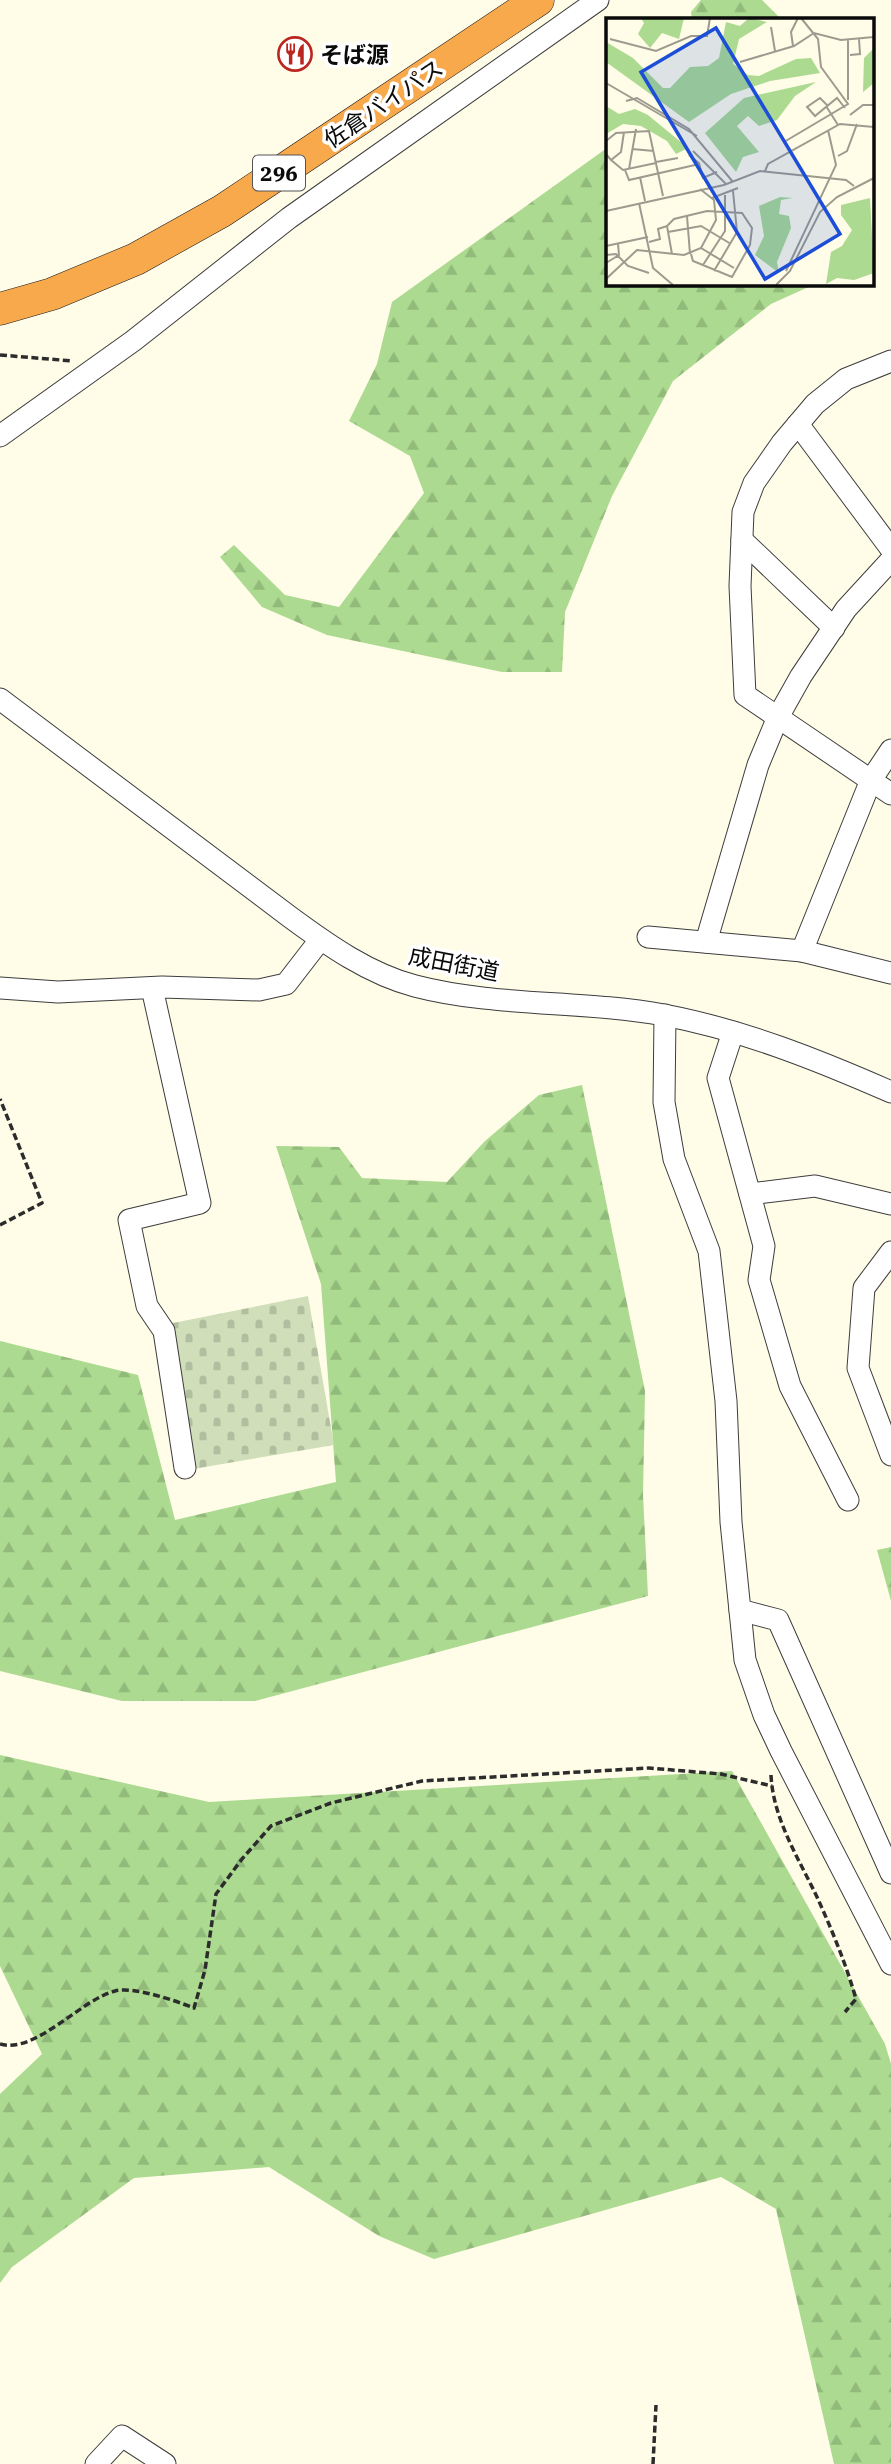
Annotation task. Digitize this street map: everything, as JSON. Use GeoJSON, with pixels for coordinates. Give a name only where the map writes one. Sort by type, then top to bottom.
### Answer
{"type":"FeatureCollection","features":[{"type":"Feature","properties":{"kind":"highway","name":"佐倉バイパス"},"geometry":{"type":"LineString","coordinates":[[0,309],[52,294],[136,259],[222,211],[538,0]]}},
{"type":"Feature","properties":{"kind":"street"},"geometry":{"type":"LineString","coordinates":[[0,436],[103,363],[289,218],[598,0]]}},
{"type":"Feature","properties":{"kind":"street"},"geometry":{"type":"LineString","coordinates":[[891,361],[846,379],[815,404],[782,443],[754,483],[743,512],[740,586],[746,695],[891,793]]}},
{"type":"Feature","properties":{"kind":"street"},"geometry":{"type":"LineString","coordinates":[[798,424],[891,549]]}},
{"type":"Feature","properties":{"kind":"street"},"geometry":{"type":"LineString","coordinates":[[742,540],[834,628]]}},
{"type":"Feature","properties":{"kind":"street"},"geometry":{"type":"LineString","coordinates":[[706,942],[758,765],[778,717],[801,676],[846,609],[891,560]]}},
{"type":"Feature","properties":{"kind":"street","name":"成田街道"},"geometry":{"type":"LineString","coordinates":[[0,699],[320,940],[369,969],[415,986],[491,999],[587,1004],[665,1015],[754,1037],[891,1092]]}},
{"type":"Feature","properties":{"kind":"street"},"geometry":{"type":"LineString","coordinates":[[802,951],[871,780],[891,750]]}},
{"type":"Feature","properties":{"kind":"street"},"geometry":{"type":"LineString","coordinates":[[648,937],[802,951],[891,973]]}},
{"type":"Feature","properties":{"kind":"street"},"geometry":{"type":"LineString","coordinates":[[0,988],[58,992],[152,988],[259,990],[286,984],[320,940]]}},
{"type":"Feature","properties":{"kind":"street"},"geometry":{"type":"LineString","coordinates":[[152,988],[200,1203],[128,1220],[147,1306],[164,1331],[185,1468]]}},
{"type":"Feature","properties":{"kind":"street"},"geometry":{"type":"LineString","coordinates":[[665,1015],[664,1102],[674,1158],[709,1251],[726,1401],[731,1521],[745,1660],[764,1715],[891,1964]]}},
{"type":"Feature","properties":{"kind":"street"},"geometry":{"type":"LineString","coordinates":[[733,1032],[718,1077],[764,1246],[758,1280],[790,1386],[848,1500]]}},
{"type":"Feature","properties":{"kind":"street"},"geometry":{"type":"LineString","coordinates":[[750,1194],[815,1186],[891,1203]]}},
{"type":"Feature","properties":{"kind":"street"},"geometry":{"type":"LineString","coordinates":[[891,1252],[864,1288],[858,1368],[891,1455]]}},
{"type":"Feature","properties":{"kind":"street"},"geometry":{"type":"LineString","coordinates":[[740,1610],[778,1620],[891,1873]]}},
{"type":"Feature","properties":{"kind":"street"},"geometry":{"type":"LineString","coordinates":[[96,2464],[121,2436],[165,2464]]}},
{"type":"Feature","properties":{"kind":"path"},"geometry":{"type":"LineString","coordinates":[[0,355],[103,363]]}},
{"type":"Feature","properties":{"kind":"path"},"geometry":{"type":"LineString","coordinates":[[0,1099],[42,1203],[0,1225]]}},
{"type":"Feature","properties":{"kind":"path"},"geometry":{"type":"LineString","coordinates":[[0,2044],[9,2047],[39,2036],[85,2005],[117,1990],[164,1996],[194,2008],[205,1970],[216,1894],[271,1826],[331,1803],[422,1781],[649,1768],[722,1774],[772,1786],[780,1821],[818,1900],[849,1976],[856,1999],[845,2012]]}},
{"type":"Feature","properties":{"kind":"path"},"geometry":{"type":"LineString","coordinates":[[653,2464],[656,2405]]}},
{"type":"Feature","properties":{"kind":"green space"},"geometry":{"type":"Polygon","coordinates":[[[701,0],[762,0],[780,18],[692,18],[691,12],[701,0]]]}},
{"type":"Feature","properties":{"kind":"green space"},"geometry":{"type":"Polygon","coordinates":[[[606,149],[606,285],[813,285],[771,304],[673,381],[612,496],[565,612],[562,672],[502,672],[327,635],[262,607],[220,557],[234,545],[285,595],[339,607],[424,493],[410,456],[349,421],[377,364],[392,302],[606,149]]]}},
{"type":"Feature","properties":{"kind":"green space"},"geometry":{"type":"Polygon","coordinates":[[[582,1085],[645,1391],[643,1495],[648,1596],[255,1701],[122,1701],[0,1671],[0,1341],[138,1375],[175,1520],[336,1482],[321,1284],[276,1146],[339,1147],[362,1178],[447,1182],[485,1141],[539,1095],[582,1085]]]}},
{"type":"Feature","properties":{"kind":"green space"},"geometry":{"type":"Polygon","coordinates":[[[308,1296],[334,1445],[193,1469],[168,1324],[308,1296]]]}},
{"type":"Feature","properties":{"kind":"green space"},"geometry":{"type":"Polygon","coordinates":[[[891,1547],[891,1601],[877,1550],[891,1547]]]}},
{"type":"Feature","properties":{"kind":"green space"},"geometry":{"type":"Polygon","coordinates":[[[0,1755],[209,1802],[732,1771],[885,2044],[891,2064],[891,2464],[834,2464],[776,2209],[721,2177],[434,2259],[379,2236],[269,2167],[134,2178],[12,2267],[0,2283],[0,2094],[42,2054],[0,1966],[0,1755]]]}},
{"type":"Feature","properties":{"kind":"place","name":"そば源"},"geometry":{"type":"Point","coordinates":[295,54]}}]}
